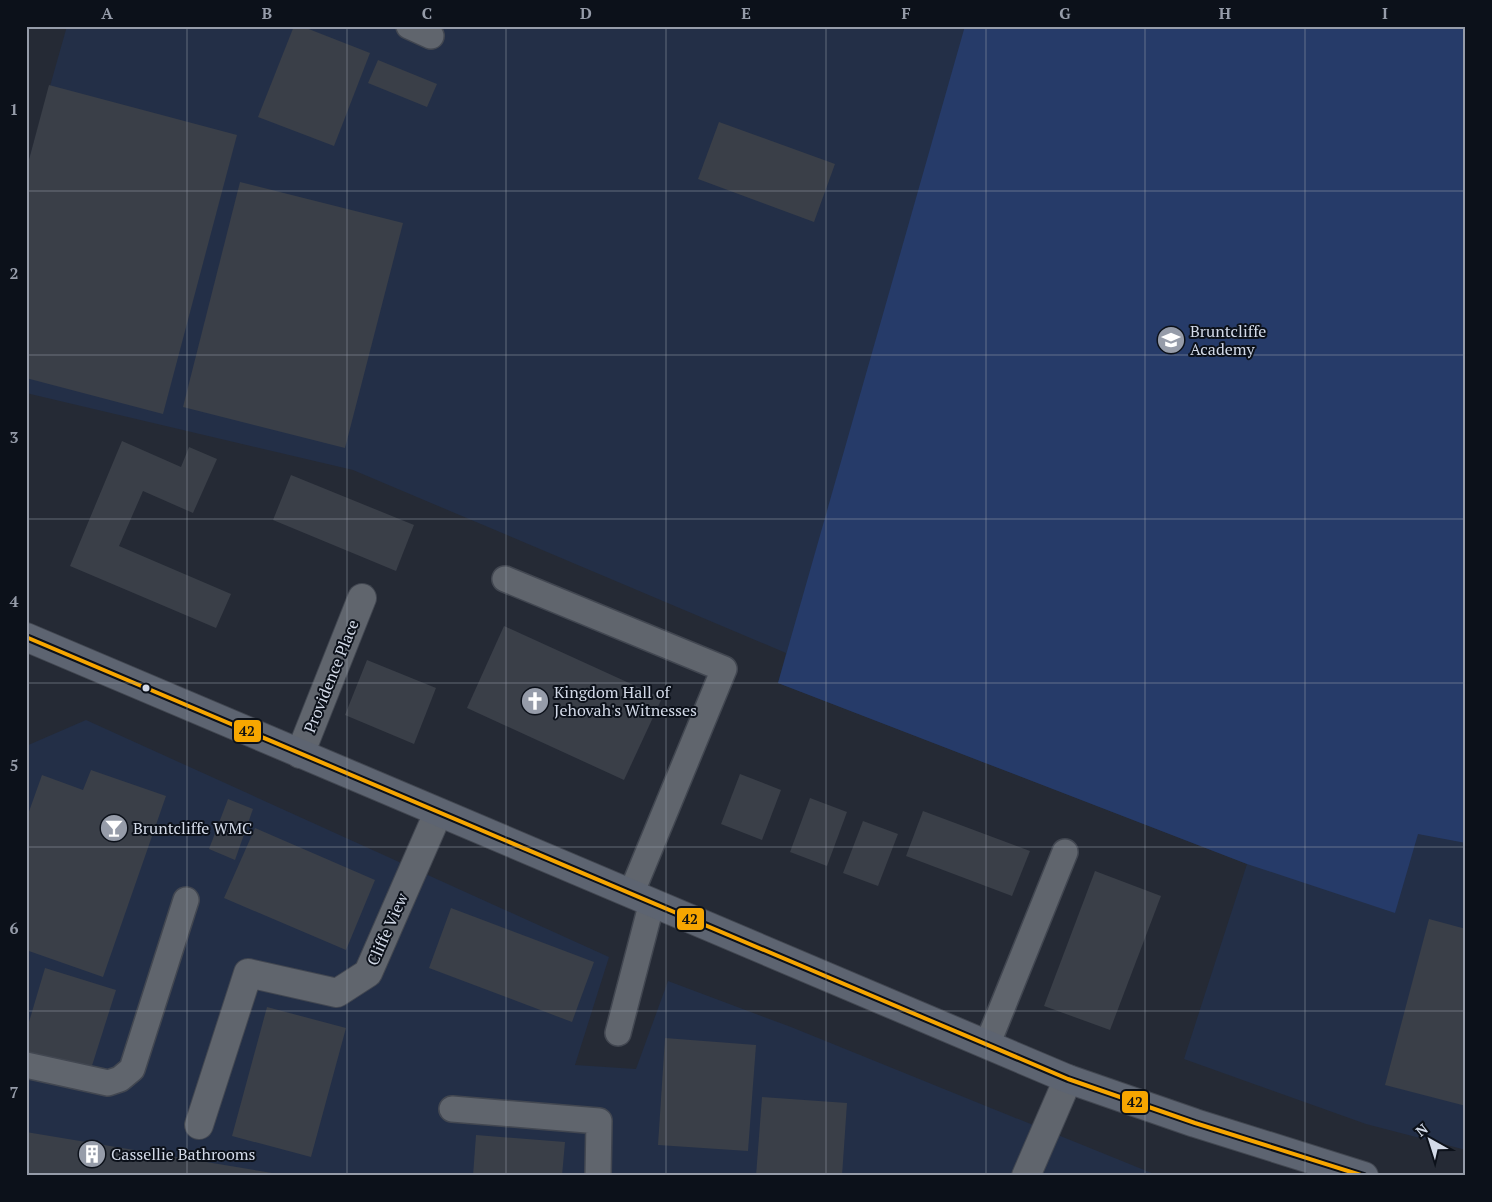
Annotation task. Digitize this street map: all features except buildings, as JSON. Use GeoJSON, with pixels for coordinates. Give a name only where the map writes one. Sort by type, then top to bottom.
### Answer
{"type":"FeatureCollection","features":[{"type":"Feature","properties":{"kind":"main road"},"geometry":{"type":"LineString","coordinates":[[26,637],[1068,1079],[1195,1123],[1364,1176]]}},
{"type":"Feature","properties":{"kind":"street","name":"Providence Place"},"geometry":{"type":"LineString","coordinates":[[300,754],[362,598]]}},
{"type":"Feature","properties":{"kind":"street","name":"Cliffe View"},"geometry":{"type":"LineString","coordinates":[[199,1125],[248,973],[337,993],[368,973],[438,813]]}},
{"type":"Feature","properties":{"kind":"street"},"geometry":{"type":"LineString","coordinates":[[1026,1176],[1068,1079]]}},
{"type":"Feature","properties":{"kind":"lane"},"geometry":{"type":"LineString","coordinates":[[505,579],[724,669],[641,898],[618,1033]]}},
{"type":"Feature","properties":{"kind":"lane"},"geometry":{"type":"LineString","coordinates":[[987,1044],[1065,852]]}},
{"type":"Feature","properties":{"kind":"lane"},"geometry":{"type":"LineString","coordinates":[[26,1065],[108,1082],[120,1079],[132,1069],[186,900]]}},
{"type":"Feature","properties":{"kind":"lane"},"geometry":{"type":"LineString","coordinates":[[452,1109],[599,1121],[598,1176]]}},
{"type":"Feature","properties":{"kind":"shaded area"},"geometry":{"type":"Polygon","coordinates":[[[67,26],[1466,26],[1466,1150],[1366,1124],[1184,1059],[1247,864],[778,683],[786,653],[353,470],[26,393],[26,171],[67,26]]]}},
{"type":"Feature","properties":{"kind":"shaded area","name":"Bruntcliffe Academy"},"geometry":{"type":"Polygon","coordinates":[[[965,26],[1466,26],[1466,843],[1418,834],[1395,913],[1247,864],[778,683],[965,26]]]}},
{"type":"Feature","properties":{"kind":"shaded area"},"geometry":{"type":"Polygon","coordinates":[[[86,720],[609,957],[575,1065],[636,1069],[668,981],[791,1027],[1159,1176],[26,1176],[26,746],[86,720]]]}},
{"type":"Feature","properties":{"kind":"transit line","name":"42"},"geometry":{"type":"LineString","coordinates":[[26,637],[1068,1079],[1195,1123],[1364,1176]]}},
{"type":"Feature","properties":{"kind":"place","name":"Bruntcliffe Academy"},"geometry":{"type":"Point","coordinates":[1171,340]}},
{"type":"Feature","properties":{"kind":"place","name":"Kingdom Hall of Jehovah's Witnesses"},"geometry":{"type":"Point","coordinates":[535,701]}},
{"type":"Feature","properties":{"kind":"place","name":"Bruntcliffe WMC"},"geometry":{"type":"Point","coordinates":[114,828]}},
{"type":"Feature","properties":{"kind":"place","name":"Cassellie Bathrooms"},"geometry":{"type":"Point","coordinates":[92,1154]}}]}
